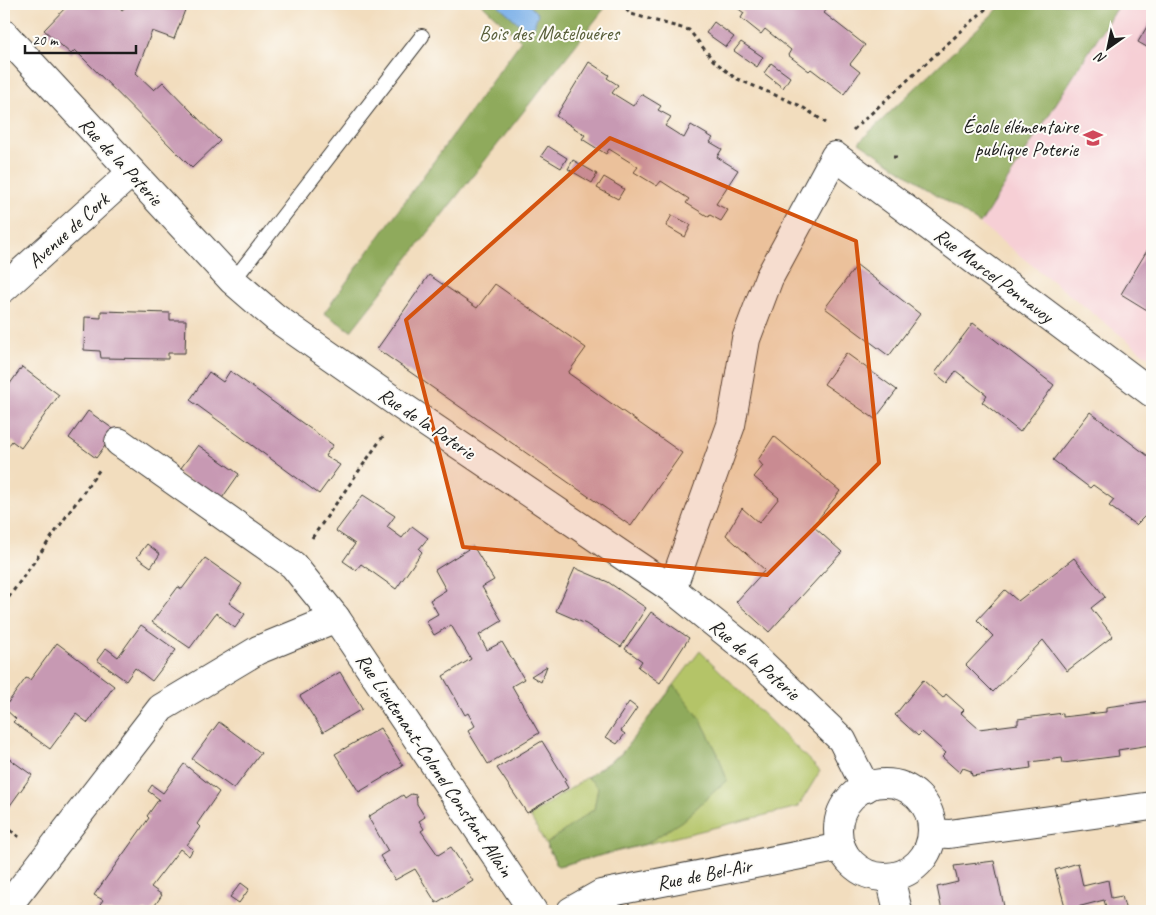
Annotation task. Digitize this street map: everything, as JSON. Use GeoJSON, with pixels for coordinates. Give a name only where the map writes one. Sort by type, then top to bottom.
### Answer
{"type":"FeatureCollection","features":[{"type":"Feature","properties":{"kind":"street","name":"Rue de la Poterie"},"geometry":{"type":"LineString","coordinates":[[4,34],[233,281],[276,318],[403,407],[672,589],[749,651],[842,740],[866,788]]}},
{"type":"Feature","properties":{"kind":"street","name":"Rue Marcel Ponnavoy"},"geometry":{"type":"LineString","coordinates":[[840,146],[1152,394]]}},
{"type":"Feature","properties":{"kind":"street"},"geometry":{"type":"LineString","coordinates":[[672,589],[731,425],[746,339],[769,278],[840,146]]}},
{"type":"Feature","properties":{"kind":"street","name":"Avenue de Cork"},"geometry":{"type":"LineString","coordinates":[[4,288],[131,173]]}},
{"type":"Feature","properties":{"kind":"street","name":"Rue Lieutenant-Colonel Constant Allain"},"geometry":{"type":"LineString","coordinates":[[119,442],[293,565],[336,618],[533,911]]}},
{"type":"Feature","properties":{"kind":"street"},"geometry":{"type":"LineString","coordinates":[[4,911],[161,708],[258,650],[336,618]]}},
{"type":"Feature","properties":{"kind":"street"},"geometry":{"type":"LineString","coordinates":[[882,784],[897,785],[912,792],[923,803],[930,817],[932,832],[929,846],[914,867],[890,877],[875,876],[860,871],[849,860],[841,847],[838,833],[840,819],[845,806],[854,795],[866,788],[882,784]]}},
{"type":"Feature","properties":{"kind":"street"},"geometry":{"type":"LineString","coordinates":[[932,832],[950,834],[1152,806]]}},
{"type":"Feature","properties":{"kind":"street","name":"Rue de Bel-Air"},"geometry":{"type":"LineString","coordinates":[[571,911],[601,894],[841,847]]}},
{"type":"Feature","properties":{"kind":"street"},"geometry":{"type":"LineString","coordinates":[[890,877],[898,911]]}},
{"type":"Feature","properties":{"kind":"lane"},"geometry":{"type":"LineString","coordinates":[[233,281],[422,36]]}},
{"type":"Feature","properties":{"kind":"path"},"geometry":{"type":"LineString","coordinates":[[620,4],[631,14],[689,30],[713,60],[735,78],[801,106],[840,146],[991,4]]}},
{"type":"Feature","properties":{"kind":"path"},"geometry":{"type":"LineString","coordinates":[[293,565],[403,407]]}},
{"type":"Feature","properties":{"kind":"path"},"geometry":{"type":"LineString","coordinates":[[4,604],[119,442]]}},
{"type":"Feature","properties":{"kind":"highlighted area"},"geometry":{"type":"Polygon","coordinates":[[[610,138],[856,241],[879,463],[767,575],[463,547],[406,320],[610,138]]]}},
{"type":"Feature","properties":{"kind":"shaded area","name":"École élémentaire publique Poterie"},"geometry":{"type":"Polygon","coordinates":[[[1119,4],[1152,4],[1152,360],[980,224],[1119,4]]]}},
{"type":"Feature","properties":{"kind":"green space","name":"Bois des Matelouéres"},"geometry":{"type":"Polygon","coordinates":[[[482,4],[608,4],[351,331],[324,313],[521,41],[482,4]]]}},
{"type":"Feature","properties":{"kind":"green space"},"geometry":{"type":"Polygon","coordinates":[[[1003,4],[1119,4],[980,224],[859,142],[1003,4]]]}},
{"type":"Feature","properties":{"kind":"green space"},"geometry":{"type":"Polygon","coordinates":[[[700,651],[820,771],[798,807],[558,866],[530,816],[621,754],[700,651]]]}},
{"type":"Feature","properties":{"kind":"green space"},"geometry":{"type":"Polygon","coordinates":[[[674,685],[700,718],[718,754],[727,780],[682,821],[646,844],[558,866],[546,844],[594,809],[598,787],[587,777],[621,754],[674,685]]]}},
{"type":"Feature","properties":{"kind":"water"},"geometry":{"type":"Polygon","coordinates":[[[497,4],[528,4],[538,14],[534,26],[524,28],[497,4]]]}},
{"type":"Feature","properties":{"kind":"building"},"geometry":{"type":"Polygon","coordinates":[[[69,4],[116,4],[122,10],[129,4],[184,4],[182,9],[185,10],[174,39],[152,31],[136,73],[154,90],[163,82],[220,141],[192,168],[75,50],[71,54],[44,30],[69,4]]]}},
{"type":"Feature","properties":{"kind":"building"},"geometry":{"type":"Polygon","coordinates":[[[732,4],[831,4],[824,13],[865,45],[850,64],[860,72],[844,94],[811,69],[809,71],[788,55],[791,50],[765,29],[761,34],[741,18],[744,13],[732,4]]]}},
{"type":"Feature","properties":{"kind":"building"},"geometry":{"type":"Polygon","coordinates":[[[1152,18],[1152,50],[1138,42],[1152,18]]]}},
{"type":"Feature","properties":{"kind":"building"},"geometry":{"type":"Polygon","coordinates":[[[714,22],[734,37],[726,47],[706,33],[714,22]]]}},
{"type":"Feature","properties":{"kind":"building"},"geometry":{"type":"Polygon","coordinates":[[[741,42],[763,57],[757,67],[734,51],[741,42]]]}},
{"type":"Feature","properties":{"kind":"building"},"geometry":{"type":"Polygon","coordinates":[[[589,62],[609,75],[607,78],[618,85],[612,93],[633,106],[641,94],[661,106],[658,110],[671,117],[665,126],[684,138],[691,125],[713,138],[710,142],[722,149],[717,157],[738,170],[716,204],[728,210],[721,221],[710,215],[709,217],[686,203],[689,199],[661,181],[657,186],[634,172],[638,167],[609,149],[606,154],[582,139],[585,135],[556,116],[589,62]]]}},
{"type":"Feature","properties":{"kind":"building"},"geometry":{"type":"Polygon","coordinates":[[[771,63],[790,77],[783,88],[764,73],[771,63]]]}},
{"type":"Feature","properties":{"kind":"building"},"geometry":{"type":"Polygon","coordinates":[[[548,146],[567,158],[561,168],[541,156],[548,146]]]}},
{"type":"Feature","properties":{"kind":"building"},"geometry":{"type":"Polygon","coordinates":[[[573,160],[597,174],[592,183],[568,169],[573,160]]]}},
{"type":"Feature","properties":{"kind":"building"},"geometry":{"type":"Polygon","coordinates":[[[604,177],[624,189],[618,199],[597,188],[604,177]]]}},
{"type":"Feature","properties":{"kind":"building"},"geometry":{"type":"Polygon","coordinates":[[[672,215],[691,225],[685,237],[666,226],[672,215]]]}},
{"type":"Feature","properties":{"kind":"building"},"geometry":{"type":"Polygon","coordinates":[[[1148,249],[1152,251],[1152,313],[1121,294],[1148,249]]]}},
{"type":"Feature","properties":{"kind":"building"},"geometry":{"type":"Polygon","coordinates":[[[857,265],[920,314],[889,356],[825,308],[857,265]]]}},
{"type":"Feature","properties":{"kind":"building"},"geometry":{"type":"Polygon","coordinates":[[[429,275],[477,308],[495,284],[586,348],[568,373],[682,453],[631,526],[377,349],[429,275]]]}},
{"type":"Feature","properties":{"kind":"building"},"geometry":{"type":"Polygon","coordinates":[[[101,311],[170,313],[170,320],[186,320],[185,353],[168,353],[168,359],[101,358],[100,351],[84,350],[85,317],[101,318],[101,311]]]}},
{"type":"Feature","properties":{"kind":"building"},"geometry":{"type":"Polygon","coordinates":[[[973,323],[1054,385],[1020,432],[982,402],[987,395],[956,371],[947,383],[935,373],[973,323]]]}},
{"type":"Feature","properties":{"kind":"building"},"geometry":{"type":"Polygon","coordinates":[[[846,353],[897,390],[875,419],[824,384],[846,353]]]}},
{"type":"Feature","properties":{"kind":"building"},"geometry":{"type":"Polygon","coordinates":[[[22,367],[59,395],[21,448],[12,441],[4,452],[4,392],[22,367]]]}},
{"type":"Feature","properties":{"kind":"building"},"geometry":{"type":"Polygon","coordinates":[[[230,371],[333,445],[325,456],[340,465],[319,494],[190,400],[209,372],[223,382],[230,371]]]}},
{"type":"Feature","properties":{"kind":"building"},"geometry":{"type":"Polygon","coordinates":[[[88,411],[116,431],[96,458],[69,438],[88,411]]]}},
{"type":"Feature","properties":{"kind":"building"},"geometry":{"type":"Polygon","coordinates":[[[1090,412],[1152,459],[1152,509],[1136,525],[1109,506],[1114,500],[1093,485],[1090,488],[1053,460],[1090,412]]]}},
{"type":"Feature","properties":{"kind":"building"},"geometry":{"type":"Polygon","coordinates":[[[774,436],[840,491],[813,526],[842,552],[769,632],[736,602],[765,570],[726,535],[742,508],[759,523],[779,498],[754,477],[763,466],[758,460],[774,436]]]}},
{"type":"Feature","properties":{"kind":"building"},"geometry":{"type":"Polygon","coordinates":[[[198,445],[239,474],[220,501],[178,472],[198,445]]]}},
{"type":"Feature","properties":{"kind":"building"},"geometry":{"type":"Polygon","coordinates":[[[363,495],[395,516],[387,527],[402,538],[412,526],[428,538],[419,549],[422,552],[396,589],[361,564],[356,570],[343,561],[355,544],[336,531],[363,495]]]}},
{"type":"Feature","properties":{"kind":"building"},"geometry":{"type":"Polygon","coordinates":[[[147,544],[160,554],[151,567],[137,557],[147,544]]]}},
{"type":"Feature","properties":{"kind":"building"},"geometry":{"type":"Polygon","coordinates":[[[473,546],[494,580],[482,587],[502,621],[479,635],[487,650],[502,642],[524,679],[512,686],[539,733],[488,764],[468,731],[475,726],[468,713],[465,715],[443,676],[471,659],[451,625],[434,635],[426,621],[438,614],[430,600],[446,590],[435,570],[473,546]]]}},
{"type":"Feature","properties":{"kind":"building"},"geometry":{"type":"Polygon","coordinates":[[[205,558],[242,584],[229,603],[245,614],[235,628],[216,613],[190,648],[152,622],[178,587],[182,589],[205,558]]]}},
{"type":"Feature","properties":{"kind":"building"},"geometry":{"type":"Polygon","coordinates":[[[1074,558],[1105,597],[1091,608],[1113,636],[1067,671],[1043,640],[993,692],[966,665],[993,636],[977,620],[1005,590],[1018,601],[1074,558]]]}},
{"type":"Feature","properties":{"kind":"building"},"geometry":{"type":"Polygon","coordinates":[[[575,568],[608,582],[646,608],[621,647],[586,624],[556,611],[575,568]]]}},
{"type":"Feature","properties":{"kind":"building"},"geometry":{"type":"Polygon","coordinates":[[[651,612],[689,638],[660,683],[638,667],[642,661],[625,649],[651,612]]]}},
{"type":"Feature","properties":{"kind":"building"},"geometry":{"type":"Polygon","coordinates":[[[141,625],[176,650],[152,681],[135,668],[126,681],[97,660],[106,648],[118,657],[141,625]]]}},
{"type":"Feature","properties":{"kind":"building"},"geometry":{"type":"Polygon","coordinates":[[[57,643],[114,686],[88,723],[76,714],[50,749],[13,722],[16,719],[4,708],[26,678],[30,680],[57,643]]]}},
{"type":"Feature","properties":{"kind":"building"},"geometry":{"type":"Polygon","coordinates":[[[547,666],[541,682],[531,676],[547,666]]]}},
{"type":"Feature","properties":{"kind":"building"},"geometry":{"type":"Polygon","coordinates":[[[340,672],[362,709],[323,732],[300,696],[340,672]]]}},
{"type":"Feature","properties":{"kind":"building"},"geometry":{"type":"Polygon","coordinates":[[[923,680],[943,698],[946,694],[964,710],[961,713],[979,729],[1018,724],[1018,719],[1063,713],[1063,717],[1106,712],[1106,707],[1151,701],[1152,754],[1150,745],[1118,750],[1119,756],[1063,763],[1062,758],[1030,762],[1031,768],[972,776],[971,771],[963,768],[960,773],[942,757],[946,753],[922,732],[918,736],[895,715],[923,680]]]}},
{"type":"Feature","properties":{"kind":"building"},"geometry":{"type":"Polygon","coordinates":[[[629,702],[637,708],[621,731],[625,734],[617,744],[606,737],[629,702]]]}},
{"type":"Feature","properties":{"kind":"building"},"geometry":{"type":"Polygon","coordinates":[[[219,722],[261,753],[234,789],[192,759],[219,722]]]}},
{"type":"Feature","properties":{"kind":"building"},"geometry":{"type":"Polygon","coordinates":[[[380,728],[403,766],[359,792],[335,754],[380,728]]]}},
{"type":"Feature","properties":{"kind":"building"},"geometry":{"type":"Polygon","coordinates":[[[542,741],[566,780],[564,781],[568,788],[527,813],[497,768],[542,741]]]}},
{"type":"Feature","properties":{"kind":"building"},"geometry":{"type":"Polygon","coordinates":[[[4,755],[32,775],[6,811],[4,809],[4,755]]]}},
{"type":"Feature","properties":{"kind":"building"},"geometry":{"type":"Polygon","coordinates":[[[184,764],[219,792],[197,824],[200,827],[187,845],[193,849],[189,856],[180,849],[151,887],[162,895],[151,911],[95,911],[103,900],[94,895],[149,818],[147,816],[159,799],[148,791],[152,785],[163,793],[184,764]]]}},
{"type":"Feature","properties":{"kind":"building"},"geometry":{"type":"Polygon","coordinates":[[[411,794],[416,795],[417,804],[425,817],[419,821],[424,829],[421,831],[438,855],[451,847],[473,881],[436,903],[415,869],[395,880],[380,856],[388,851],[368,817],[403,795],[405,798],[411,794]]]}},
{"type":"Feature","properties":{"kind":"building"},"geometry":{"type":"Polygon","coordinates":[[[994,861],[1005,911],[942,911],[937,887],[958,882],[954,866],[994,861]]]}},
{"type":"Feature","properties":{"kind":"building"},"geometry":{"type":"Polygon","coordinates":[[[1078,863],[1083,886],[1108,880],[1111,898],[1122,896],[1126,911],[1107,911],[1104,900],[1066,910],[1055,870],[1078,863]]]}},
{"type":"Feature","properties":{"kind":"building"},"geometry":{"type":"Polygon","coordinates":[[[241,883],[249,889],[239,903],[230,897],[241,883]]]}},
{"type":"Feature","properties":{"kind":"place","name":"École élémentaire publique Poterie"},"geometry":{"type":"Point","coordinates":[1093,138]}}]}
